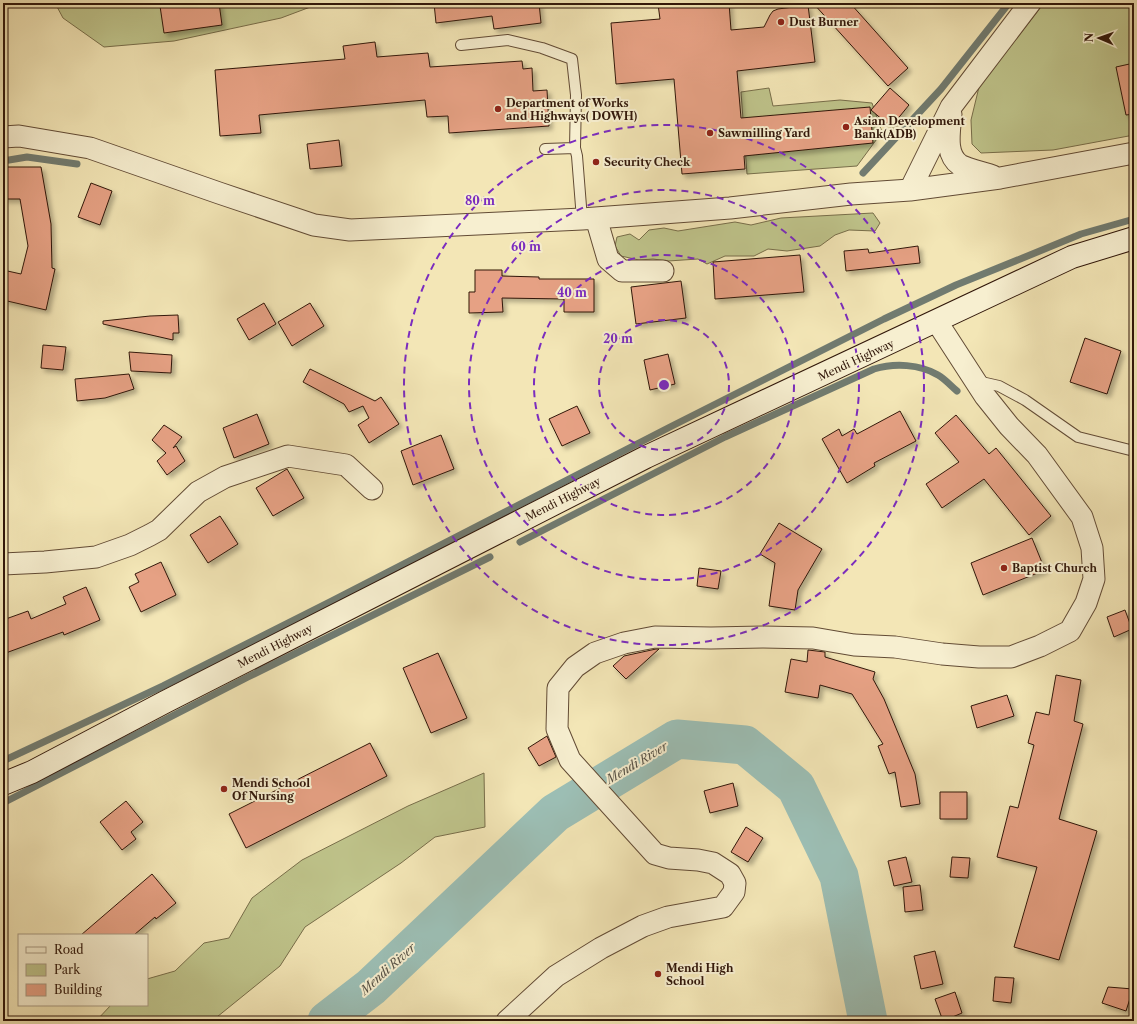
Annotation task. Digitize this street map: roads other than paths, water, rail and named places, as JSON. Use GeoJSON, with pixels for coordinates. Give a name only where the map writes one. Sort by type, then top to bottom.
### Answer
{"type":"FeatureCollection","features":[{"type":"Feature","properties":{"kind":"main road","name":"Mendi Highway"},"geometry":{"type":"LineString","coordinates":[[3,784],[32,772],[165,702],[646,457],[937,322],[1072,257],[1134,238]]}},
{"type":"Feature","properties":{"kind":"street"},"geometry":{"type":"LineString","coordinates":[[910,190],[951,107],[1030,3]]}},
{"type":"Feature","properties":{"kind":"street"},"geometry":{"type":"LineString","coordinates":[[951,107],[949,148],[954,157],[960,165],[1000,178]]}},
{"type":"Feature","properties":{"kind":"street"},"geometry":{"type":"LineString","coordinates":[[3,138],[19,136],[90,148],[314,225],[350,230],[589,219],[730,208],[851,194],[910,190],[1000,178],[1134,153]]}},
{"type":"Feature","properties":{"kind":"street"},"geometry":{"type":"LineString","coordinates":[[589,219],[608,259],[622,271],[663,270]]}},
{"type":"Feature","properties":{"kind":"street"},"geometry":{"type":"LineString","coordinates":[[507,1021],[556,976],[600,948],[643,926],[668,917],[723,907],[734,892],[735,883],[730,874],[720,866],[698,860],[669,858],[655,854],[636,835],[570,760],[557,729],[558,688],[575,667],[595,652],[624,643],[655,637],[813,638],[854,645],[895,647],[942,654],[979,657],[1011,657],[1040,646],[1070,631],[1086,603],[1094,580],[1092,548],[1082,518],[1037,455],[1009,426],[975,380],[937,322]]}},
{"type":"Feature","properties":{"kind":"street"},"geometry":{"type":"LineString","coordinates":[[3,564],[96,557],[130,545],[159,530],[198,492],[225,478],[288,456],[346,465],[372,489]]}},
{"type":"Feature","properties":{"kind":"lane"},"geometry":{"type":"LineString","coordinates":[[461,45],[508,40],[542,48],[572,59],[576,95],[575,148],[589,219]]}},
{"type":"Feature","properties":{"kind":"lane"},"geometry":{"type":"LineString","coordinates":[[545,149],[575,148]]}},
{"type":"Feature","properties":{"kind":"lane"},"geometry":{"type":"LineString","coordinates":[[975,380],[999,386],[1024,400],[1078,437],[1134,451]]}},
{"type":"Feature","properties":{"kind":"waterway"},"geometry":{"type":"LineString","coordinates":[[863,173],[941,89],[1009,3]]}},
{"type":"Feature","properties":{"kind":"waterway"},"geometry":{"type":"LineString","coordinates":[[3,161],[27,157],[77,164]]}},
{"type":"Feature","properties":{"kind":"waterway"},"geometry":{"type":"LineString","coordinates":[[3,761],[163,686],[884,319],[956,285],[1081,234],[1134,219]]}},
{"type":"Feature","properties":{"kind":"waterway"},"geometry":{"type":"LineString","coordinates":[[520,542],[725,437],[874,369],[898,365],[931,371],[941,377],[957,391]]}},
{"type":"Feature","properties":{"kind":"waterway"},"geometry":{"type":"LineString","coordinates":[[3,803],[248,677],[490,557]]}},
{"type":"Feature","properties":{"kind":"waterway","name":"Mendi River"},"geometry":{"type":"LineString","coordinates":[[327,1021],[371,987],[555,813],[677,739],[745,745],[796,787],[839,876],[868,1021]]}},
{"type":"Feature","properties":{"kind":"place","name":"Dust Burner"},"geometry":{"type":"Point","coordinates":[781,22]}},
{"type":"Feature","properties":{"kind":"place","name":"Department of Works and Highways( DOWH)"},"geometry":{"type":"Point","coordinates":[498,109]}},
{"type":"Feature","properties":{"kind":"place","name":"Asian Development Bank(ADB)"},"geometry":{"type":"Point","coordinates":[846,127]}},
{"type":"Feature","properties":{"kind":"place","name":"Sawmilling Yard"},"geometry":{"type":"Point","coordinates":[710,133]}},
{"type":"Feature","properties":{"kind":"place","name":"Security Check"},"geometry":{"type":"Point","coordinates":[596,162]}},
{"type":"Feature","properties":{"kind":"place","name":"Baptist Church"},"geometry":{"type":"Point","coordinates":[1004,568]}},
{"type":"Feature","properties":{"kind":"place","name":"Mendi School Of Nursing"},"geometry":{"type":"Point","coordinates":[224,789]}},
{"type":"Feature","properties":{"kind":"place","name":"Mendi High School"},"geometry":{"type":"Point","coordinates":[658,974]}}]}
